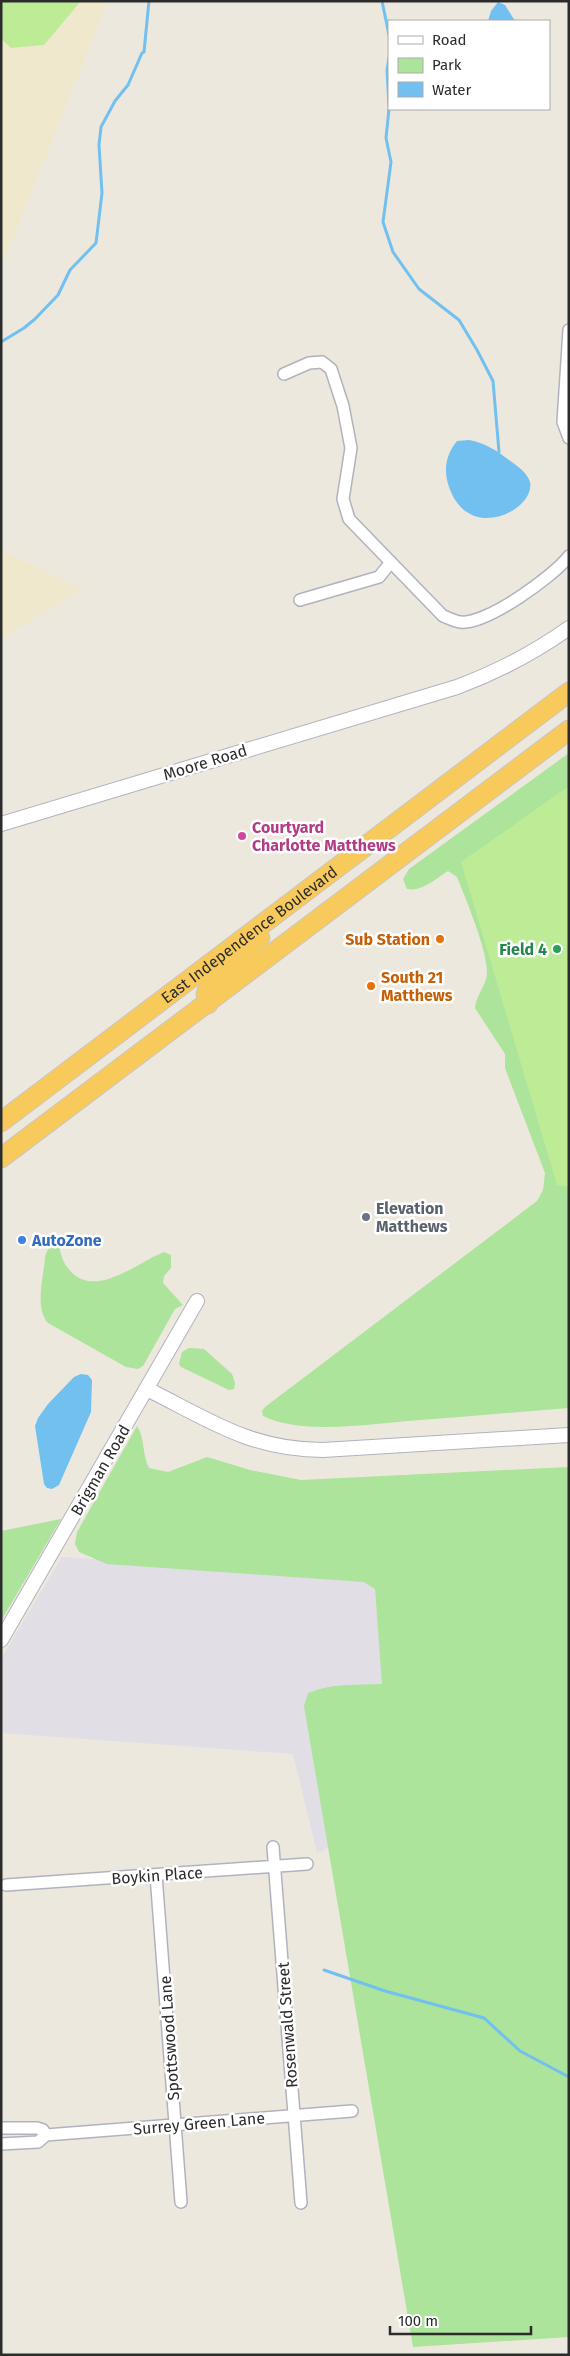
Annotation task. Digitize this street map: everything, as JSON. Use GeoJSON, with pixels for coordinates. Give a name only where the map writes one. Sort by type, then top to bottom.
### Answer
{"type":"FeatureCollection","features":[{"type":"Feature","properties":{"kind":"highway","name":"East Independence Boulevard"},"geometry":{"type":"LineString","coordinates":[[1,1122],[569,692]]}},
{"type":"Feature","properties":{"kind":"highway","name":"East Independence Boulevard"},"geometry":{"type":"LineString","coordinates":[[1,1158],[208,1004],[569,730]]}},
{"type":"Feature","properties":{"kind":"highway"},"geometry":{"type":"LineString","coordinates":[[208,1004],[207,989],[212,980],[244,954],[301,895]]}},
{"type":"Feature","properties":{"kind":"street"},"geometry":{"type":"LineString","coordinates":[[569,330],[563,422],[569,438]]}},
{"type":"Feature","properties":{"kind":"street"},"geometry":{"type":"LineString","coordinates":[[284,374],[309,363],[322,362],[331,369],[343,406],[351,448],[343,499],[348,519],[443,616],[462,623],[484,617],[529,592],[569,556]]}},
{"type":"Feature","properties":{"kind":"street"},"geometry":{"type":"LineString","coordinates":[[300,600],[379,577],[391,562]]}},
{"type":"Feature","properties":{"kind":"street","name":"Moore Road"},"geometry":{"type":"LineString","coordinates":[[1,824],[457,687],[496,671],[533,652],[569,628]]}},
{"type":"Feature","properties":{"kind":"street","name":"Brigman Road"},"geometry":{"type":"LineString","coordinates":[[1,1640],[197,1301]]}},
{"type":"Feature","properties":{"kind":"street"},"geometry":{"type":"LineString","coordinates":[[147,1389],[234,1433],[263,1444],[286,1448],[324,1450],[569,1435]]}},
{"type":"Feature","properties":{"kind":"street","name":"Rosenwald Street"},"geometry":{"type":"LineString","coordinates":[[273,1847],[300,2203]]}},
{"type":"Feature","properties":{"kind":"street","name":"Boykin Place"},"geometry":{"type":"LineString","coordinates":[[6,1885],[307,1864]]}},
{"type":"Feature","properties":{"kind":"street","name":"Spottswood Lane"},"geometry":{"type":"LineString","coordinates":[[156,1875],[181,2202]]}},
{"type":"Feature","properties":{"kind":"street","name":"Surrey Green Lane"},"geometry":{"type":"LineString","coordinates":[[1,2144],[38,2142],[46,2135],[352,2111]]}},
{"type":"Feature","properties":{"kind":"street","name":"Surrey Green Lane"},"geometry":{"type":"LineString","coordinates":[[1,2128],[37,2128],[43,2130],[46,2135]]}},
{"type":"Feature","properties":{"kind":"shaded area"},"geometry":{"type":"Polygon","coordinates":[[[1,1],[108,1],[1,268],[1,1]]]}},
{"type":"Feature","properties":{"kind":"shaded area"},"geometry":{"type":"Polygon","coordinates":[[[1,550],[83,589],[1,639],[1,550]]]}},
{"type":"Feature","properties":{"kind":"shaded area"},"geometry":{"type":"Polygon","coordinates":[[[62,1557],[374,1578],[393,1816],[317,1853],[293,1754],[1,1733],[1,1659],[62,1557]]]}},
{"type":"Feature","properties":{"kind":"green space"},"geometry":{"type":"Polygon","coordinates":[[[1,1],[81,1],[44,45],[11,48],[1,39],[1,1]]]}},
{"type":"Feature","properties":{"kind":"green space"},"geometry":{"type":"Polygon","coordinates":[[[569,753],[569,1408],[340,1427],[298,1425],[279,1422],[263,1416],[262,1411],[265,1407],[537,1201],[543,1190],[545,1173],[505,1068],[505,1054],[475,1008],[477,998],[487,977],[486,962],[484,951],[457,877],[448,871],[429,884],[413,889],[407,889],[403,879],[409,869],[569,753]]]}},
{"type":"Feature","properties":{"kind":"green space"},"geometry":{"type":"Polygon","coordinates":[[[569,786],[569,1187],[557,1185],[461,862],[569,786]]]}},
{"type":"Feature","properties":{"kind":"green space"},"geometry":{"type":"Polygon","coordinates":[[[57,1242],[65,1264],[75,1275],[87,1281],[113,1278],[164,1252],[171,1255],[171,1268],[164,1276],[163,1283],[183,1305],[175,1309],[143,1366],[138,1369],[126,1367],[48,1323],[41,1309],[42,1282],[46,1254],[51,1246],[57,1242]]]}},
{"type":"Feature","properties":{"kind":"green space"},"geometry":{"type":"Polygon","coordinates":[[[189,1348],[204,1349],[232,1374],[235,1383],[234,1389],[229,1390],[181,1367],[179,1364],[182,1352],[189,1348]]]}},
{"type":"Feature","properties":{"kind":"green space"},"geometry":{"type":"Polygon","coordinates":[[[137,1426],[140,1430],[145,1458],[149,1468],[168,1472],[207,1457],[250,1470],[301,1480],[569,1467],[569,2337],[413,2347],[304,1706],[308,1693],[317,1690],[345,1685],[382,1684],[375,1589],[364,1582],[107,1564],[79,1552],[75,1544],[77,1532],[137,1426]]]}},
{"type":"Feature","properties":{"kind":"green space"},"geometry":{"type":"Polygon","coordinates":[[[61,1519],[1,1621],[1,1531],[61,1519]]]}},
{"type":"Feature","properties":{"kind":"water"},"geometry":{"type":"Polygon","coordinates":[[[498,2],[505,5],[514,20],[488,20],[491,11],[498,2]]]}},
{"type":"Feature","properties":{"kind":"water"},"geometry":{"type":"Polygon","coordinates":[[[469,440],[485,445],[500,453],[529,478],[529,492],[523,502],[512,511],[499,516],[485,518],[471,514],[458,505],[447,481],[447,462],[450,451],[457,441],[469,440]]]}},
{"type":"Feature","properties":{"kind":"water"},"geometry":{"type":"Polygon","coordinates":[[[81,1374],[88,1375],[92,1380],[91,1412],[59,1485],[52,1489],[47,1488],[44,1484],[35,1426],[48,1404],[74,1377],[81,1374]]]}},
{"type":"Feature","properties":{"kind":"waterway"},"geometry":{"type":"LineString","coordinates":[[1,342],[35,319],[58,295],[70,270],[96,243],[102,193],[99,145],[101,127],[115,101],[128,85],[144,52],[149,1]]}},
{"type":"Feature","properties":{"kind":"waterway"},"geometry":{"type":"LineString","coordinates":[[382,1],[388,30]]}},
{"type":"Feature","properties":{"kind":"waterway"},"geometry":{"type":"LineString","coordinates":[[388,64],[388,88]]}},
{"type":"Feature","properties":{"kind":"waterway"},"geometry":{"type":"LineString","coordinates":[[389,110],[386,138],[391,162],[383,222],[393,252],[419,289],[459,320],[493,381],[499,452]]}},
{"type":"Feature","properties":{"kind":"waterway"},"geometry":{"type":"LineString","coordinates":[[324,1970],[385,1991],[484,2018],[520,2051],[569,2077]]}},
{"type":"Feature","properties":{"kind":"place","name":"Courtyard Charlotte Matthews"},"geometry":{"type":"Point","coordinates":[242,836]}},
{"type":"Feature","properties":{"kind":"place","name":"Sub Station"},"geometry":{"type":"Point","coordinates":[440,939]}},
{"type":"Feature","properties":{"kind":"place","name":"Field 4"},"geometry":{"type":"Point","coordinates":[557,949]}},
{"type":"Feature","properties":{"kind":"place","name":"South 21 Matthews"},"geometry":{"type":"Point","coordinates":[371,986]}},
{"type":"Feature","properties":{"kind":"place","name":"Elevation Matthews"},"geometry":{"type":"Point","coordinates":[366,1217]}},
{"type":"Feature","properties":{"kind":"place","name":"AutoZone"},"geometry":{"type":"Point","coordinates":[22,1240]}}]}
